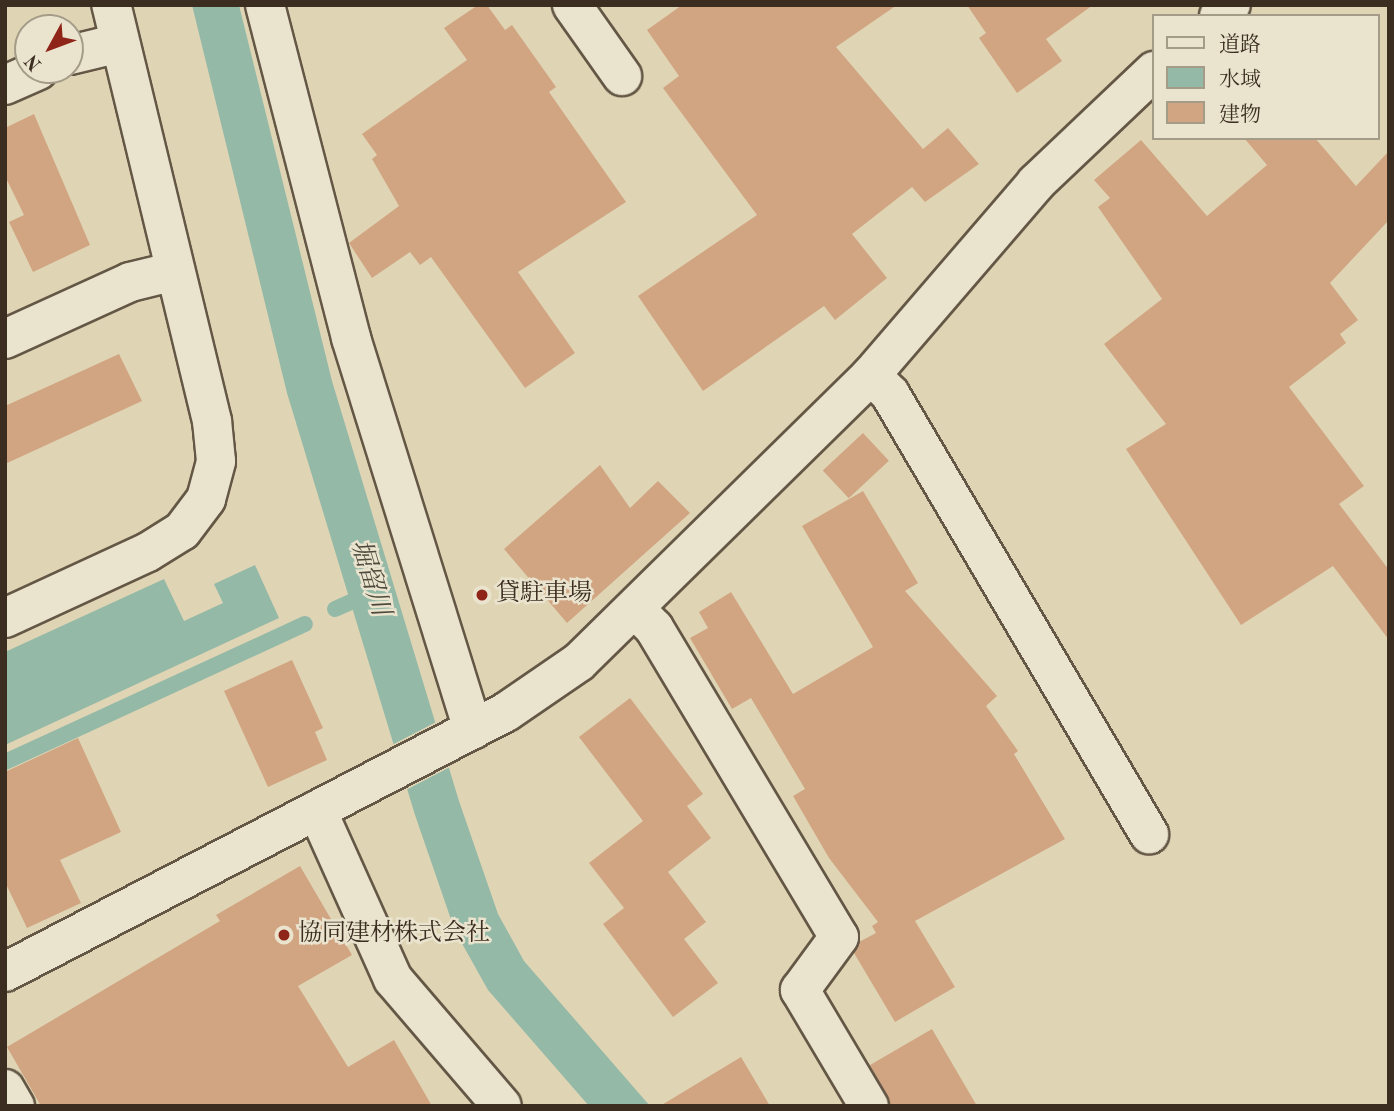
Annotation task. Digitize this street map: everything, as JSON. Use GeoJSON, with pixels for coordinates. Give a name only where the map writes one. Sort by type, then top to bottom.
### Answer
{"type":"FeatureCollection","features":[{"type":"Feature","properties":{"kind":"street"},"geometry":{"type":"LineString","coordinates":[[5,618],[148,552],[182,531],[206,499],[216,461],[212,421],[111,5]]}},
{"type":"Feature","properties":{"kind":"street"},"geometry":{"type":"LineString","coordinates":[[265,5],[351,338],[466,732]]}},
{"type":"Feature","properties":{"kind":"street"},"geometry":{"type":"LineString","coordinates":[[572,5],[622,76]]}},
{"type":"Feature","properties":{"kind":"street"},"geometry":{"type":"LineString","coordinates":[[84,52],[120,43]]}},
{"type":"Feature","properties":{"kind":"street"},"geometry":{"type":"LineString","coordinates":[[5,972],[380,778],[544,689],[635,609],[871,375],[1036,183],[1152,73]]}},
{"type":"Feature","properties":{"kind":"street"},"geometry":{"type":"LineString","coordinates":[[5,339],[130,282],[175,271]]}},
{"type":"Feature","properties":{"kind":"street"},"geometry":{"type":"LineString","coordinates":[[871,375],[890,394],[1149,834]]}},
{"type":"Feature","properties":{"kind":"street"},"geometry":{"type":"LineString","coordinates":[[635,609],[654,628],[839,937],[800,990],[869,1106]]}},
{"type":"Feature","properties":{"kind":"street"},"geometry":{"type":"LineString","coordinates":[[317,810],[393,979],[502,1106]]}},
{"type":"Feature","properties":{"kind":"street"},"geometry":{"type":"LineString","coordinates":[[5,1089],[15,1106]]}},
{"type":"Feature","properties":{"kind":"water","name":"堀留川"},"geometry":{"type":"Polygon","coordinates":[[[192,5],[239,5],[332,381],[459,801],[498,914],[524,961],[650,1106],[589,1106],[488,990],[455,931],[415,815],[287,393],[192,5]]]}},
{"type":"Feature","properties":{"kind":"water"},"geometry":{"type":"Polygon","coordinates":[[[255,565],[279,618],[5,745],[5,652],[164,579],[184,621],[223,603],[214,584],[255,565]]]}},
{"type":"Feature","properties":{"kind":"pier"},"geometry":{"type":"Polygon","coordinates":[[[438,721],[452,766],[404,791],[390,746],[438,721]]]}},
{"type":"Feature","properties":{"kind":"building"},"geometry":{"type":"Polygon","coordinates":[[[478,5],[487,5],[505,30],[512,25],[556,87],[549,92],[626,202],[518,272],[575,353],[525,388],[431,257],[420,265],[410,252],[372,278],[349,243],[399,206],[372,159],[377,155],[362,134],[467,60],[444,28],[478,5]]]}},
{"type":"Feature","properties":{"kind":"building"},"geometry":{"type":"Polygon","coordinates":[[[682,5],[897,5],[836,47],[923,149],[948,128],[979,164],[925,202],[912,187],[852,234],[887,278],[835,320],[824,306],[703,391],[638,296],[757,215],[663,88],[679,76],[647,30],[682,5]]]}},
{"type":"Feature","properties":{"kind":"building"},"geometry":{"type":"Polygon","coordinates":[[[967,5],[1093,5],[1046,39],[1062,61],[1017,93],[979,38],[986,33],[967,5]]]}},
{"type":"Feature","properties":{"kind":"building"},"geometry":{"type":"Polygon","coordinates":[[[34,114],[90,245],[33,272],[9,222],[24,215],[5,176],[5,128],[34,114]]]}},
{"type":"Feature","properties":{"kind":"building"},"geometry":{"type":"Polygon","coordinates":[[[1141,140],[1207,216],[1267,165],[1246,140],[1317,140],[1356,186],[1389,151],[1389,220],[1330,283],[1358,320],[1340,334],[1346,343],[1289,387],[1364,486],[1339,504],[1389,570],[1389,640],[1333,566],[1241,625],[1126,449],[1166,424],[1104,344],[1162,299],[1098,207],[1110,198],[1094,180],[1141,140]]]}},
{"type":"Feature","properties":{"kind":"building"},"geometry":{"type":"Polygon","coordinates":[[[119,354],[142,401],[5,464],[5,406],[119,354]]]}},
{"type":"Feature","properties":{"kind":"building"},"geometry":{"type":"Polygon","coordinates":[[[863,433],[889,461],[849,498],[823,471],[863,433]]]}},
{"type":"Feature","properties":{"kind":"building"},"geometry":{"type":"Polygon","coordinates":[[[600,465],[630,508],[658,481],[690,513],[567,623],[504,549],[600,465]]]}},
{"type":"Feature","properties":{"kind":"building"},"geometry":{"type":"Polygon","coordinates":[[[863,491],[918,583],[905,591],[997,696],[986,706],[1018,751],[1014,754],[1065,839],[915,921],[955,987],[895,1022],[854,953],[859,942],[876,933],[872,926],[878,922],[829,858],[793,796],[805,789],[751,698],[732,709],[690,638],[708,628],[699,612],[731,592],[793,694],[873,647],[802,526],[863,491]]]}},
{"type":"Feature","properties":{"kind":"building"},"geometry":{"type":"Polygon","coordinates":[[[292,660],[323,728],[315,732],[327,760],[268,787],[224,691],[292,660]]]}},
{"type":"Feature","properties":{"kind":"building"},"geometry":{"type":"Polygon","coordinates":[[[630,698],[703,794],[687,806],[711,838],[668,872],[706,922],[684,939],[718,983],[673,1017],[603,924],[624,908],[589,863],[643,821],[579,737],[630,698]]]}},
{"type":"Feature","properties":{"kind":"building"},"geometry":{"type":"Polygon","coordinates":[[[78,738],[121,832],[60,860],[81,903],[27,928],[5,882],[5,772],[78,738]]]}},
{"type":"Feature","properties":{"kind":"building"},"geometry":{"type":"Polygon","coordinates":[[[300,866],[352,955],[298,986],[348,1067],[394,1040],[432,1106],[41,1106],[7,1047],[220,921],[216,915],[300,866]]]}},
{"type":"Feature","properties":{"kind":"building"},"geometry":{"type":"Polygon","coordinates":[[[932,1029],[977,1106],[891,1106],[870,1065],[932,1029]]]}},
{"type":"Feature","properties":{"kind":"building"},"geometry":{"type":"Polygon","coordinates":[[[741,1057],[770,1106],[660,1106],[741,1057]]]}},
{"type":"Feature","properties":{"kind":"waterway","name":"堀留川"},"geometry":{"type":"LineString","coordinates":[[335,609],[368,594]]}},
{"type":"Feature","properties":{"kind":"waterway"},"geometry":{"type":"LineString","coordinates":[[5,762],[305,624]]}},
{"type":"Feature","properties":{"kind":"place","name":"貸駐車場"},"geometry":{"type":"Point","coordinates":[482,595]}},
{"type":"Feature","properties":{"kind":"place","name":"協同建材株式会社"},"geometry":{"type":"Point","coordinates":[284,935]}}]}
